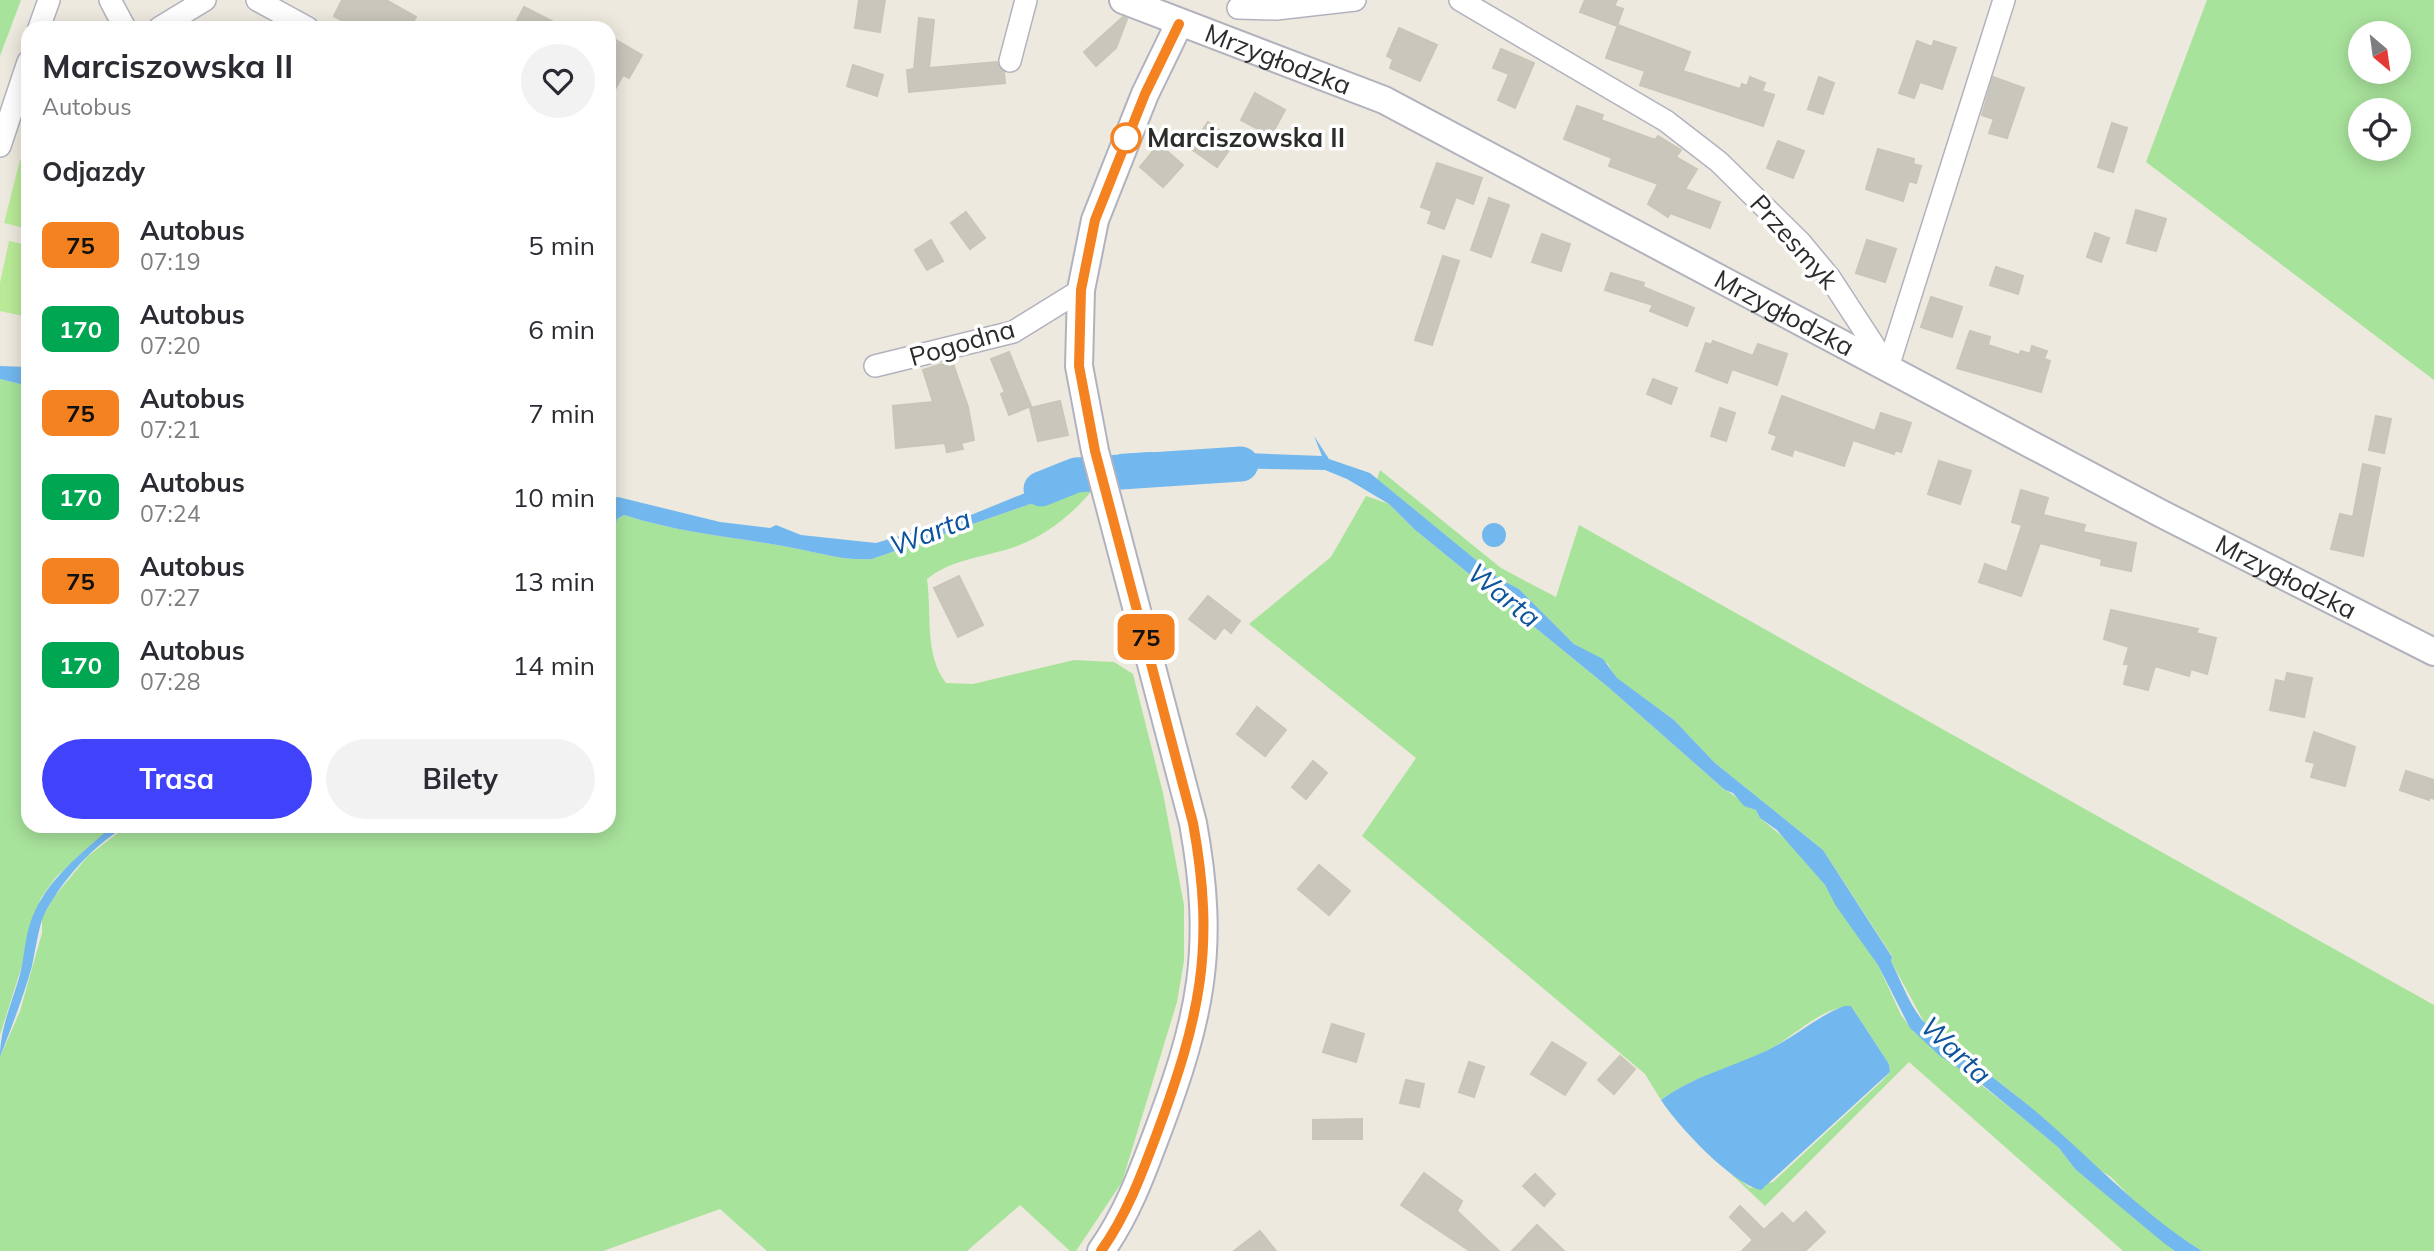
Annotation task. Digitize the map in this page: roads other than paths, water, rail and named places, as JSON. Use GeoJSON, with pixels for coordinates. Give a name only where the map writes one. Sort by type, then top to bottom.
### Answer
{"type":"FeatureCollection","features":[{"type":"Feature","properties":{"kind":"street"},"geometry":{"type":"LineString","coordinates":[[42,21],[49,0]]}},
{"type":"Feature","properties":{"kind":"street"},"geometry":{"type":"LineString","coordinates":[[110,0],[121,21]]}},
{"type":"Feature","properties":{"kind":"street"},"geometry":{"type":"LineString","coordinates":[[170,21],[205,0]]}},
{"type":"Feature","properties":{"kind":"street"},"geometry":{"type":"LineString","coordinates":[[257,0],[295,21]]}},
{"type":"Feature","properties":{"kind":"street"},"geometry":{"type":"LineString","coordinates":[[1010,61],[1026,0]]}},
{"type":"Feature","properties":{"kind":"street","name":"Mrzygłodzka"},"geometry":{"type":"LineString","coordinates":[[1123,0],[1179,24],[1319,73],[1384,100],[2148,507],[2434,652]]}},
{"type":"Feature","properties":{"kind":"street"},"geometry":{"type":"LineString","coordinates":[[1237,8],[1276,9],[1355,0]]}},
{"type":"Feature","properties":{"kind":"street","name":"Przesmyk"},"geometry":{"type":"LineString","coordinates":[[1460,0],[1666,121],[1719,162],[1800,242],[1830,278],[1888,367]]}},
{"type":"Feature","properties":{"kind":"street"},"geometry":{"type":"LineString","coordinates":[[1888,367],[2004,0]]}},
{"type":"Feature","properties":{"kind":"street"},"geometry":{"type":"LineString","coordinates":[[1101,1251],[1128,1205],[1184,1056],[1197,1014],[1205,946],[1204,883],[1193,823],[1095,451],[1079,366],[1081,290],[1095,220],[1115,165],[1179,24]]}},
{"type":"Feature","properties":{"kind":"street"},"geometry":{"type":"LineString","coordinates":[[0,146],[21,83]]}},
{"type":"Feature","properties":{"kind":"street","name":"Pogodna"},"geometry":{"type":"LineString","coordinates":[[875,366],[1013,332],[1081,290]]}},
{"type":"Feature","properties":{"kind":"water"},"geometry":{"type":"Polygon","coordinates":[[[0,366],[21,367],[21,384],[0,379],[0,366]]]}},
{"type":"Feature","properties":{"kind":"water"},"geometry":{"type":"Polygon","coordinates":[[[1314,436],[1329,459],[1370,473],[1498,578],[1519,589],[1574,644],[1603,659],[1617,678],[1674,720],[1715,763],[1823,850],[1892,957],[1891,961],[1906,992],[1923,1021],[2045,1120],[2154,1217],[2202,1251],[2175,1251],[2165,1244],[2075,1169],[2059,1148],[1974,1078],[1940,1056],[1910,1028],[1878,965],[1836,906],[1825,885],[1777,830],[1760,818],[1756,810],[1744,806],[1733,793],[1725,790],[1608,687],[1414,529],[1389,504],[1347,479],[1325,470],[1215,468],[1195,477],[1195,451],[1322,456],[1314,436]]]}},
{"type":"Feature","properties":{"kind":"water"},"geometry":{"type":"Polygon","coordinates":[[[1175,453],[1175,478],[1127,483],[1119,454],[1175,453]]]}},
{"type":"Feature","properties":{"kind":"water"},"geometry":{"type":"Polygon","coordinates":[[[1084,469],[1088,480],[1036,502],[872,559],[842,558],[687,530],[624,515],[617,519],[616,524],[616,497],[720,522],[770,528],[776,525],[801,535],[876,543],[971,515],[1084,469]]]}},
{"type":"Feature","properties":{"kind":"water"},"geometry":{"type":"Polygon","coordinates":[[[1494,523],[1505,530],[1506,535],[1499,546],[1494,547],[1483,540],[1482,535],[1489,524],[1494,523]]]}},
{"type":"Feature","properties":{"kind":"water"},"geometry":{"type":"Polygon","coordinates":[[[104,833],[116,833],[80,864],[44,915],[29,978],[0,1057],[4,1027],[20,973],[32,917],[50,887],[73,861],[104,833]]]}},
{"type":"Feature","properties":{"kind":"water"},"geometry":{"type":"Polygon","coordinates":[[[1844,1006],[1851,1006],[1889,1064],[1890,1072],[1761,1190],[1735,1177],[1706,1152],[1661,1100],[1700,1078],[1768,1050],[1844,1006]]]}},
{"type":"Feature","properties":{"kind":"waterway","name":"Warta"},"geometry":{"type":"LineString","coordinates":[[1041,489],[1076,475],[1241,464]]}},
{"type":"Feature","properties":{"kind":"place","name":"Marciszowska II"},"geometry":{"type":"Point","coordinates":[1126,138]}}]}
